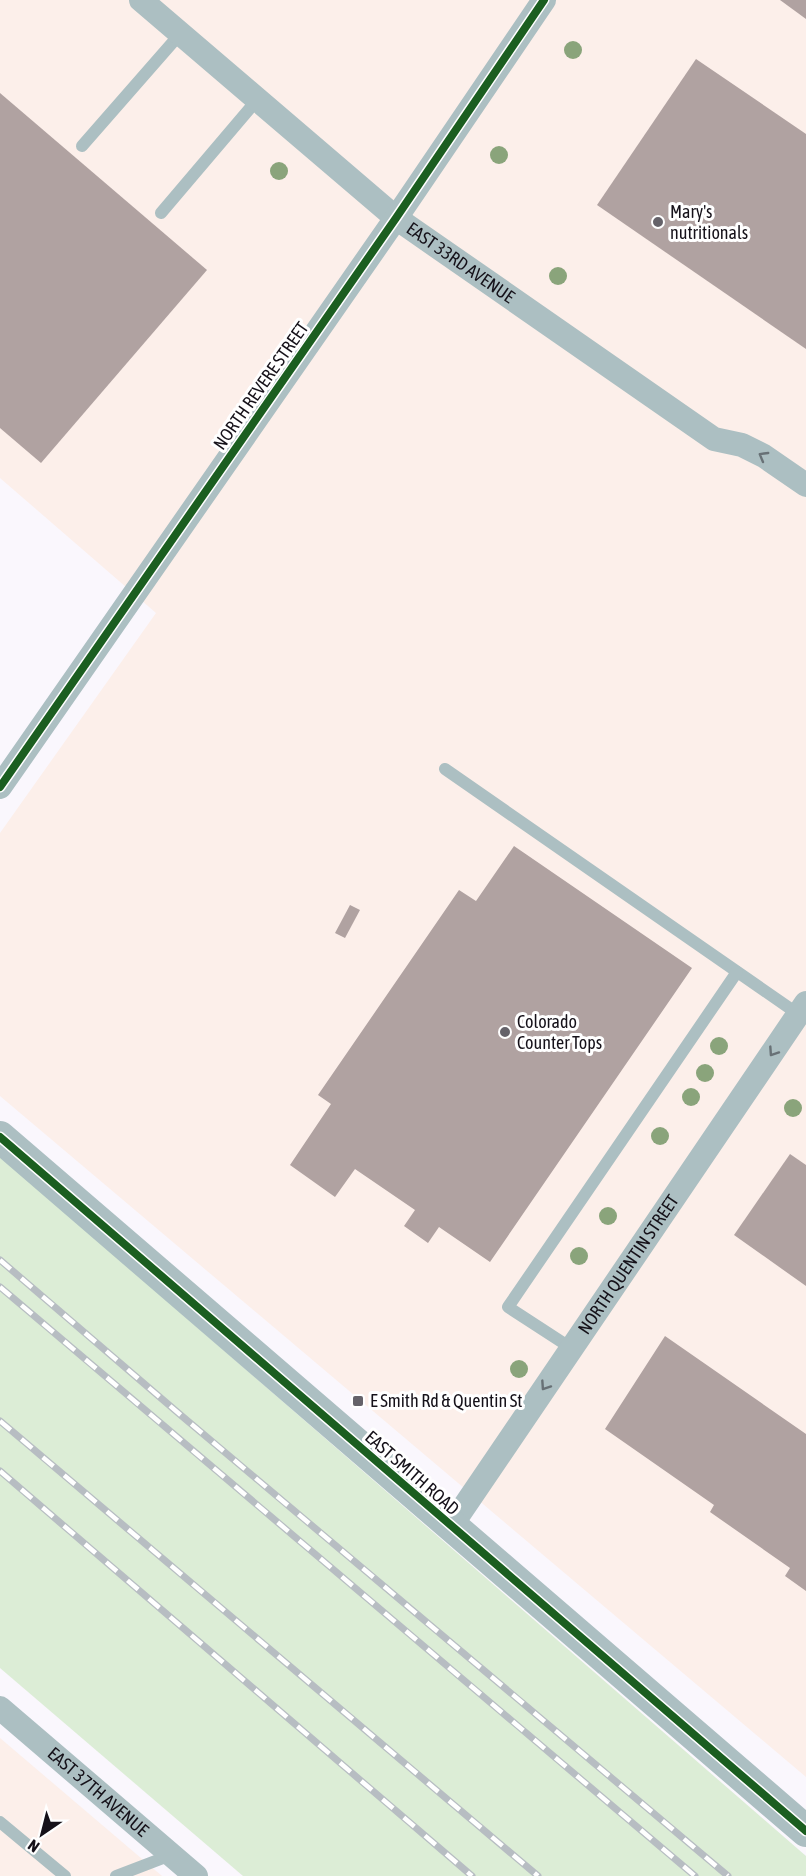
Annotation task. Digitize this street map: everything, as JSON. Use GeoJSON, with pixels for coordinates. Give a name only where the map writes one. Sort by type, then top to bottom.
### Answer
{"type":"FeatureCollection","features":[{"type":"Feature","properties":{"kind":"street","name":"EAST 33RD AVENUE"},"geometry":{"type":"LineString","coordinates":[[141,0],[396,218],[714,438],[742,445],[764,456],[806,485]]}},
{"type":"Feature","properties":{"kind":"street","name":"NORTH REVERE STREET"},"geometry":{"type":"LineString","coordinates":[[0,787],[396,218],[544,0]]}},
{"type":"Feature","properties":{"kind":"street","name":"NORTH QUENTIN STREET"},"geometry":{"type":"LineString","coordinates":[[450,1526],[802,1009]]}},
{"type":"Feature","properties":{"kind":"street","name":"EAST SMITH ROAD"},"geometry":{"type":"LineString","coordinates":[[0,1137],[806,1831]]}},
{"type":"Feature","properties":{"kind":"street","name":"EAST 37TH AVENUE"},"geometry":{"type":"LineString","coordinates":[[0,1708],[196,1876]]}},
{"type":"Feature","properties":{"kind":"lane"},"geometry":{"type":"LineString","coordinates":[[82,146],[180,34]]}},
{"type":"Feature","properties":{"kind":"lane"},"geometry":{"type":"LineString","coordinates":[[161,213],[257,100]]}},
{"type":"Feature","properties":{"kind":"lane"},"geometry":{"type":"LineString","coordinates":[[445,769],[737,972],[802,1009]]}},
{"type":"Feature","properties":{"kind":"lane"},"geometry":{"type":"LineString","coordinates":[[571,1348],[508,1306],[737,972]]}},
{"type":"Feature","properties":{"kind":"lane"},"geometry":{"type":"LineString","coordinates":[[0,1822],[65,1876]]}},
{"type":"Feature","properties":{"kind":"lane"},"geometry":{"type":"LineString","coordinates":[[117,1876],[171,1855]]}},
{"type":"Feature","properties":{"kind":"shaded area"},"geometry":{"type":"Polygon","coordinates":[[[0,0],[806,0],[806,1777],[0,1096],[0,833],[156,613],[0,478],[0,0]]]}},
{"type":"Feature","properties":{"kind":"shaded area"},"geometry":{"type":"Polygon","coordinates":[[[0,1738],[162,1876],[0,1876],[0,1738]]]}},
{"type":"Feature","properties":{"kind":"green space"},"geometry":{"type":"Polygon","coordinates":[[[0,1156],[806,1856],[806,1876],[243,1876],[0,1668],[0,1156]]]}},
{"type":"Feature","properties":{"kind":"building"},"geometry":{"type":"Polygon","coordinates":[[[780,0],[806,0],[806,19],[780,0]]]}},
{"type":"Feature","properties":{"kind":"building"},"geometry":{"type":"Polygon","coordinates":[[[696,59],[806,134],[806,349],[597,205],[696,59]]]}},
{"type":"Feature","properties":{"kind":"building"},"geometry":{"type":"Polygon","coordinates":[[[0,93],[207,270],[41,463],[0,428],[0,93]]]}},
{"type":"Feature","properties":{"kind":"building","name":"Colorado Counter Tops"},"geometry":{"type":"Polygon","coordinates":[[[514,846],[692,968],[490,1262],[439,1227],[428,1243],[404,1226],[415,1210],[355,1169],[335,1197],[290,1165],[331,1104],[318,1095],[459,890],[476,901],[514,846]]]}},
{"type":"Feature","properties":{"kind":"building"},"geometry":{"type":"Polygon","coordinates":[[[350,905],[360,910],[345,938],[335,933],[350,905]]]}},
{"type":"Feature","properties":{"kind":"building"},"geometry":{"type":"Polygon","coordinates":[[[790,1154],[806,1165],[806,1286],[734,1235],[790,1154]]]}},
{"type":"Feature","properties":{"kind":"building"},"geometry":{"type":"Polygon","coordinates":[[[665,1336],[806,1434],[806,1591],[785,1576],[790,1568],[710,1512],[714,1505],[605,1429],[665,1336]]]}},
{"type":"Feature","properties":{"kind":"railway"},"geometry":{"type":"LineString","coordinates":[[0,1260],[728,1876]]}},
{"type":"Feature","properties":{"kind":"railway"},"geometry":{"type":"LineString","coordinates":[[0,1287],[695,1876]]}},
{"type":"Feature","properties":{"kind":"railway"},"geometry":{"type":"LineString","coordinates":[[0,1421],[538,1876]]}},
{"type":"Feature","properties":{"kind":"railway"},"geometry":{"type":"LineString","coordinates":[[0,1471],[472,1876]]}},
{"type":"Feature","properties":{"kind":"cycle path"},"geometry":{"type":"LineString","coordinates":[[0,787],[396,218],[544,0]]}},
{"type":"Feature","properties":{"kind":"cycle path"},"geometry":{"type":"LineString","coordinates":[[0,1137],[806,1831]]}},
{"type":"Feature","properties":{"kind":"place","name":"Mary's nutritionals"},"geometry":{"type":"Point","coordinates":[658,222]}},
{"type":"Feature","properties":{"kind":"place","name":"Colorado Counter Tops"},"geometry":{"type":"Point","coordinates":[505,1032]}},
{"type":"Feature","properties":{"kind":"place","name":"E Smith Rd & Quentin St"},"geometry":{"type":"Point","coordinates":[358,1401]}}]}
